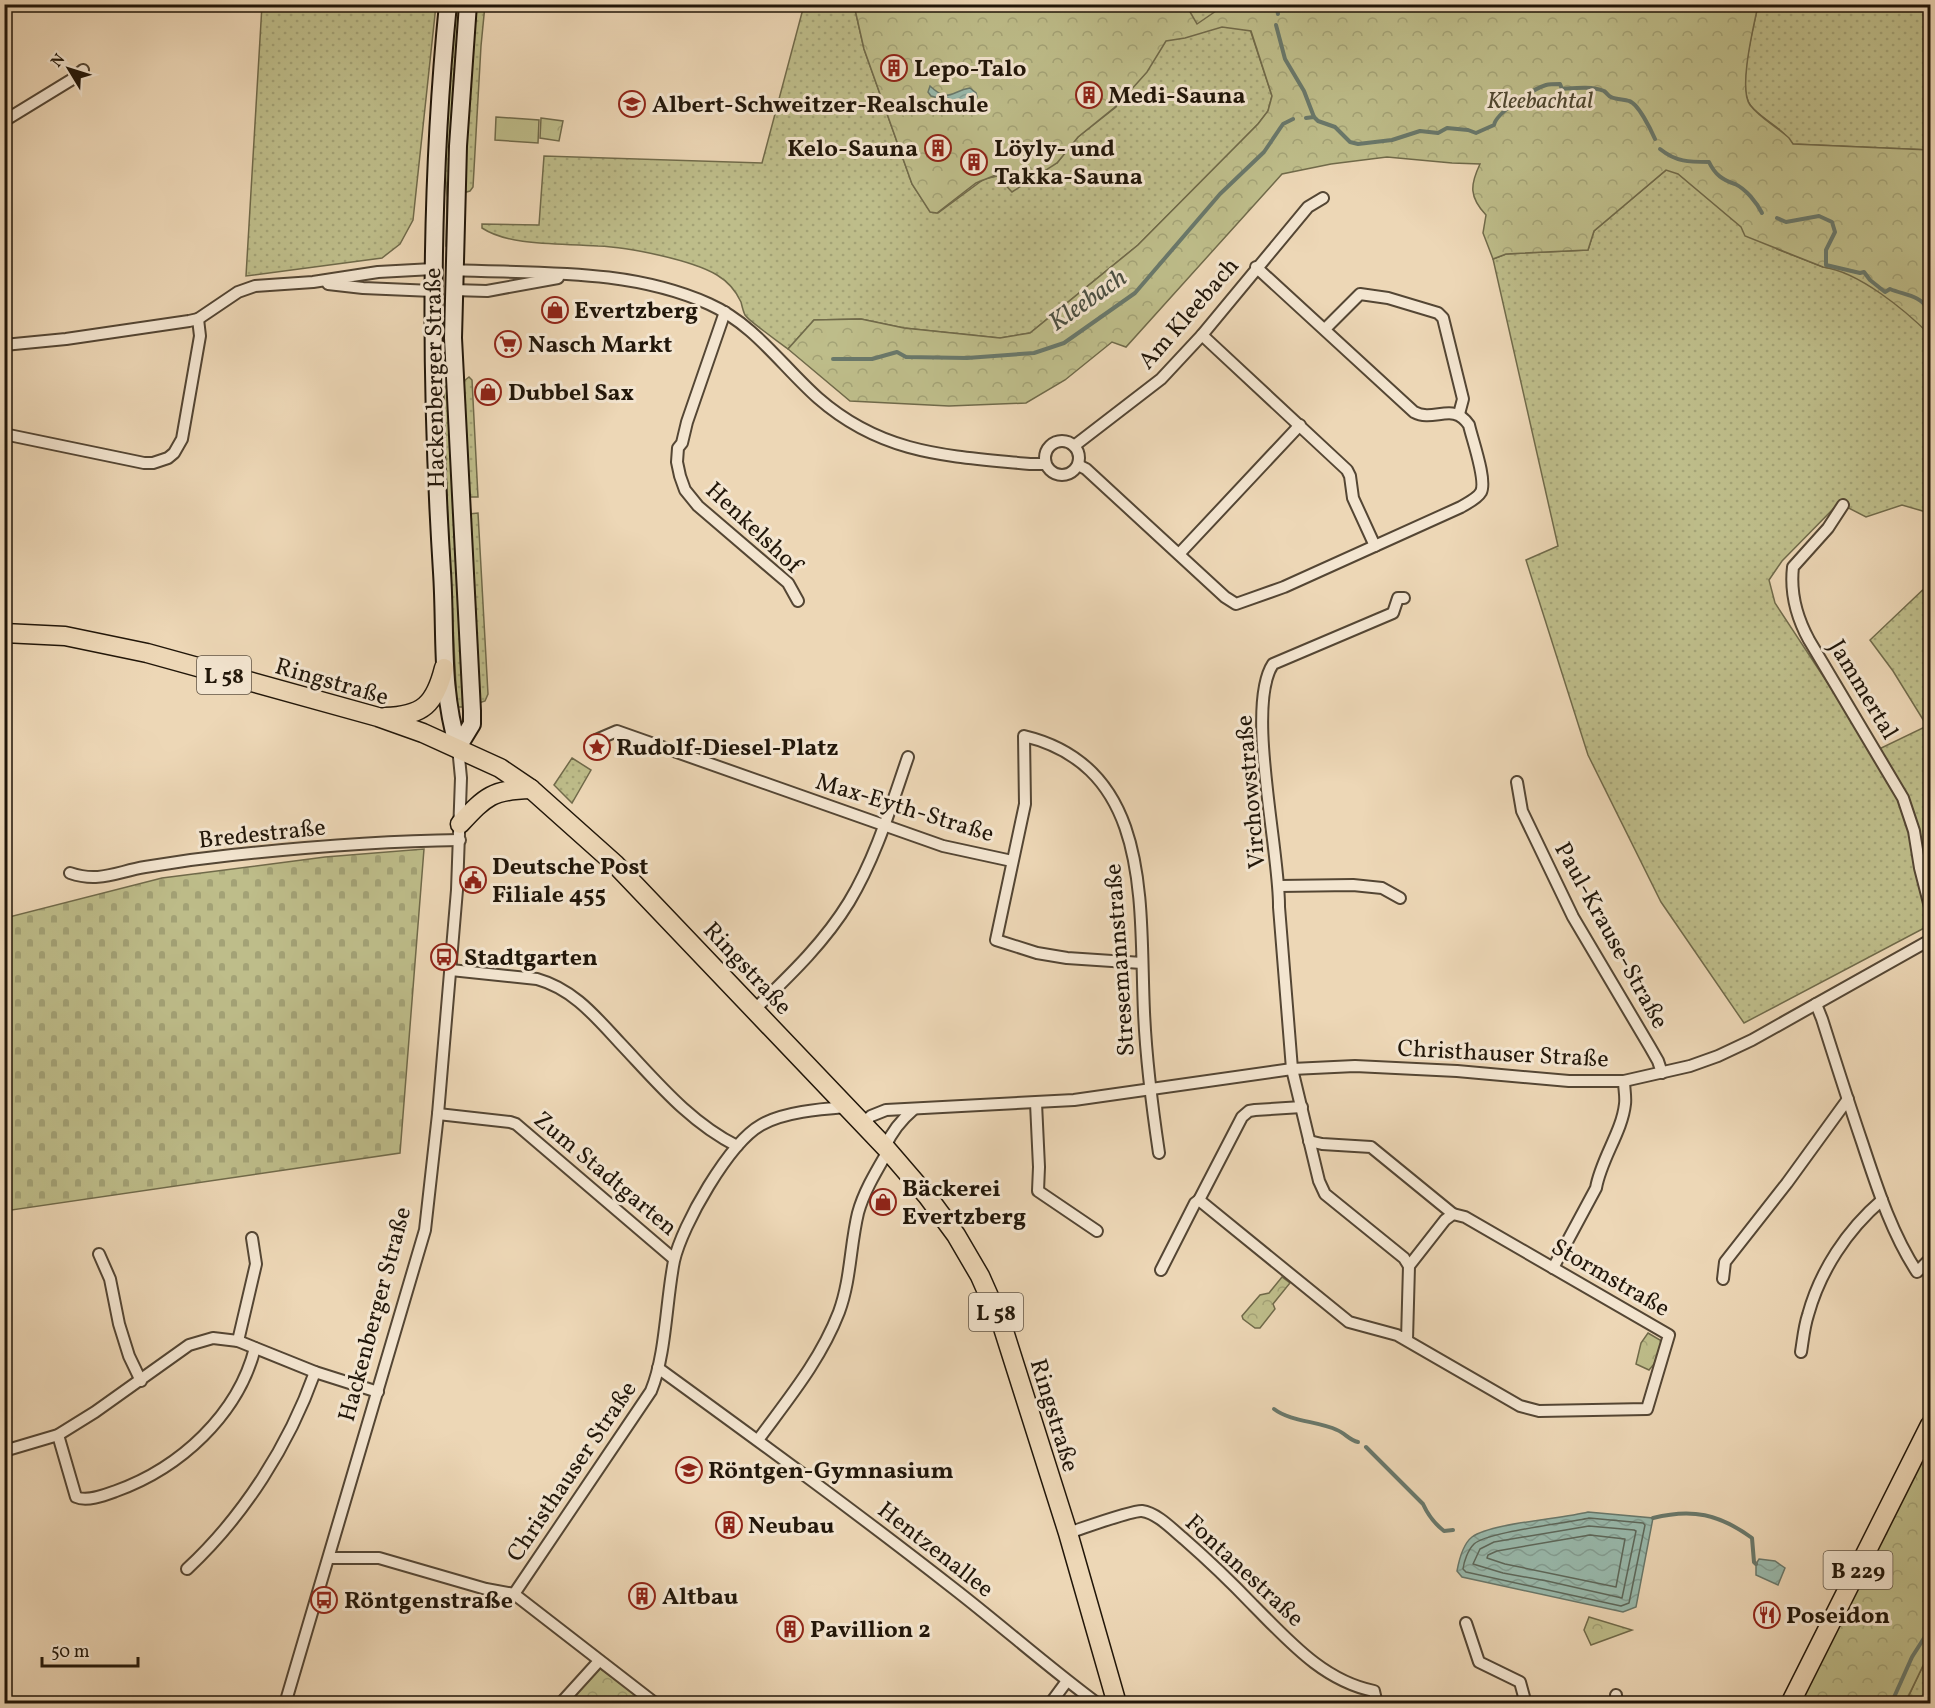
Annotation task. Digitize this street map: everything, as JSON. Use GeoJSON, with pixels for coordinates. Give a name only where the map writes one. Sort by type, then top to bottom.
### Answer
{"type":"FeatureCollection","features":[{"type":"Feature","properties":{"kind":"main road","name":"Ringstraße"},"geometry":{"type":"LineString","coordinates":[[4,633],[51,634],[94,640],[147,653],[378,717],[458,747],[494,764],[531,789],[615,864],[886,1149],[944,1218],[980,1276],[1003,1328],[1068,1533],[1117,1704]]}},
{"type":"Feature","properties":{"kind":"main road"},"geometry":{"type":"LineString","coordinates":[[378,717],[402,716],[427,704],[438,690],[444,668]]}},
{"type":"Feature","properties":{"kind":"main road"},"geometry":{"type":"LineString","coordinates":[[460,832],[487,797],[506,790],[531,789]]}},
{"type":"Feature","properties":{"kind":"main road","name":"B 229"},"geometry":{"type":"LineString","coordinates":[[1790,1704],[1930,1425]]}},
{"type":"Feature","properties":{"kind":"street","name":"Hackenberger Straße"},"geometry":{"type":"LineString","coordinates":[[285,1704],[425,1230],[438,1114],[451,970],[460,832],[461,778],[444,668],[433,382],[436,150],[448,4]]}},
{"type":"Feature","properties":{"kind":"street","name":"Hackenberger Straße"},"geometry":{"type":"LineString","coordinates":[[458,747],[471,724],[472,711],[453,338],[458,146],[468,4]]}},
{"type":"Feature","properties":{"kind":"street"},"geometry":{"type":"LineString","coordinates":[[4,121],[71,80],[83,70]]}},
{"type":"Feature","properties":{"kind":"street","name":"Am Kleebach"},"geometry":{"type":"LineString","coordinates":[[1074,446],[1161,379],[1202,335],[1308,207],[1323,198]]}},
{"type":"Feature","properties":{"kind":"street"},"geometry":{"type":"LineString","coordinates":[[1078,465],[1086,469],[1225,597],[1236,604],[1284,587],[1474,500],[1481,492],[1482,479],[1469,425],[1460,414],[1450,412],[1420,415],[1414,412],[1256,267]]}},
{"type":"Feature","properties":{"kind":"street"},"geometry":{"type":"LineString","coordinates":[[4,345],[134,330],[198,318],[244,289],[378,272],[433,269],[607,276],[682,293],[725,312],[765,344],[818,398],[870,433],[894,444],[920,451],[1045,464],[1053,473],[1064,475],[1075,470],[1079,455],[1069,442],[1056,442],[1046,451],[1045,464]]}},
{"type":"Feature","properties":{"kind":"street"},"geometry":{"type":"LineString","coordinates":[[313,282],[363,288],[487,291],[582,275]]}},
{"type":"Feature","properties":{"kind":"street"},"geometry":{"type":"LineString","coordinates":[[1325,329],[1360,294],[1388,298],[1438,313],[1443,318],[1463,399],[1460,414]]}},
{"type":"Feature","properties":{"kind":"street","name":"Henkelshof"},"geometry":{"type":"LineString","coordinates":[[725,312],[682,443],[678,448],[677,462],[680,476],[685,490],[698,506],[788,583],[798,601]]}},
{"type":"Feature","properties":{"kind":"street"},"geometry":{"type":"LineString","coordinates":[[4,434],[144,463],[153,463],[168,458],[178,447],[184,429],[200,336],[198,318]]}},
{"type":"Feature","properties":{"kind":"street"},"geometry":{"type":"LineString","coordinates":[[1202,335],[1300,425],[1350,476],[1353,498],[1376,546]]}},
{"type":"Feature","properties":{"kind":"street"},"geometry":{"type":"LineString","coordinates":[[1179,554],[1300,425]]}},
{"type":"Feature","properties":{"kind":"street","name":"Jammertal"},"geometry":{"type":"LineString","coordinates":[[1843,505],[1828,528],[1793,567],[1796,608],[1801,625],[1903,798],[1914,831],[1930,907]]}},
{"type":"Feature","properties":{"kind":"street","name":"Virchowstraße"},"geometry":{"type":"LineString","coordinates":[[1292,1070],[1279,886],[1273,847],[1263,733],[1264,684],[1273,664],[1393,613],[1398,598],[1404,598]]}},
{"type":"Feature","properties":{"kind":"street","name":"Max-Eyth-Straße"},"geometry":{"type":"LineString","coordinates":[[596,740],[616,731],[943,846],[1012,861]]}},
{"type":"Feature","properties":{"kind":"street","name":"Stresemannstraße"},"geometry":{"type":"LineString","coordinates":[[1012,861],[1025,804],[1024,736],[1040,739],[1063,749],[1080,761],[1107,790],[1117,807],[1131,843],[1137,872],[1150,1089]]}},
{"type":"Feature","properties":{"kind":"street"},"geometry":{"type":"LineString","coordinates":[[755,1009],[809,956],[835,923],[874,853],[908,757]]}},
{"type":"Feature","properties":{"kind":"street","name":"Paul-Krause-Straße"},"geometry":{"type":"LineString","coordinates":[[1517,782],[1522,812],[1573,917],[1658,1061],[1662,1073]]}},
{"type":"Feature","properties":{"kind":"street","name":"Bredestraße"},"geometry":{"type":"LineString","coordinates":[[70,873],[85,878],[98,877],[144,867],[232,855],[376,843],[460,832]]}},
{"type":"Feature","properties":{"kind":"street"},"geometry":{"type":"LineString","coordinates":[[1012,861],[996,940],[1037,953],[1067,958],[1142,963]]}},
{"type":"Feature","properties":{"kind":"street"},"geometry":{"type":"LineString","coordinates":[[1279,886],[1372,886],[1382,888],[1401,898]]}},
{"type":"Feature","properties":{"kind":"street","name":"Christhauser Straße"},"geometry":{"type":"LineString","coordinates":[[862,1124],[871,1116],[886,1110],[1036,1103],[1115,1096],[1150,1089],[1292,1070],[1354,1066],[1456,1071],[1569,1081],[1624,1080],[1690,1066],[1718,1056],[1752,1040],[1930,940]]}},
{"type":"Feature","properties":{"kind":"street"},"geometry":{"type":"LineString","coordinates":[[451,970],[537,979],[568,993],[591,1012],[674,1101],[705,1127],[737,1146]]}},
{"type":"Feature","properties":{"kind":"street"},"geometry":{"type":"LineString","coordinates":[[1815,1004],[1882,1200],[1905,1253],[1917,1272],[1930,1258]]}},
{"type":"Feature","properties":{"kind":"street"},"geometry":{"type":"LineString","coordinates":[[1199,1200],[1349,1322],[1397,1335],[1407,1340],[1409,1266],[1404,1258],[1323,1191],[1292,1070]]}},
{"type":"Feature","properties":{"kind":"street"},"geometry":{"type":"LineString","coordinates":[[1553,1268],[1596,1188],[1598,1174],[1625,1104],[1624,1080]]}},
{"type":"Feature","properties":{"kind":"street"},"geometry":{"type":"LineString","coordinates":[[1150,1089],[1159,1153]]}},
{"type":"Feature","properties":{"kind":"street"},"geometry":{"type":"LineString","coordinates":[[1723,1279],[1725,1262],[1787,1183],[1848,1099]]}},
{"type":"Feature","properties":{"kind":"street"},"geometry":{"type":"LineString","coordinates":[[1036,1103],[1038,1191],[1097,1231]]}},
{"type":"Feature","properties":{"kind":"street","name":"Christhauser Straße"},"geometry":{"type":"LineString","coordinates":[[514,1594],[651,1391],[658,1368],[674,1259],[693,1214],[737,1146],[754,1129],[773,1119],[821,1108],[846,1107]]}},
{"type":"Feature","properties":{"kind":"street"},"geometry":{"type":"LineString","coordinates":[[1161,1270],[1242,1117],[1255,1110],[1302,1107]]}},
{"type":"Feature","properties":{"kind":"street"},"geometry":{"type":"LineString","coordinates":[[758,1440],[810,1371],[830,1333],[848,1281],[859,1210],[892,1132],[914,1109]]}},
{"type":"Feature","properties":{"kind":"street","name":"Zum Stadtgarten"},"geometry":{"type":"LineString","coordinates":[[438,1114],[516,1124],[674,1259]]}},
{"type":"Feature","properties":{"kind":"street","name":"Stormstraße"},"geometry":{"type":"LineString","coordinates":[[1309,1141],[1371,1147],[1453,1214],[1465,1216],[1669,1335],[1647,1409],[1567,1411],[1539,1411],[1525,1408],[1407,1340]]}},
{"type":"Feature","properties":{"kind":"street"},"geometry":{"type":"LineString","coordinates":[[1801,1352],[1808,1316],[1826,1270],[1862,1218],[1882,1200]]}},
{"type":"Feature","properties":{"kind":"street"},"geometry":{"type":"LineString","coordinates":[[1409,1266],[1445,1220],[1453,1214]]}},
{"type":"Feature","properties":{"kind":"street"},"geometry":{"type":"LineString","coordinates":[[238,1341],[256,1264],[252,1238]]}},
{"type":"Feature","properties":{"kind":"street"},"geometry":{"type":"LineString","coordinates":[[99,1254],[110,1278],[125,1346],[141,1381]]}},
{"type":"Feature","properties":{"kind":"street"},"geometry":{"type":"LineString","coordinates":[[4,1451],[58,1435],[197,1341],[213,1338],[238,1341],[315,1372],[378,1392]]}},
{"type":"Feature","properties":{"kind":"street"},"geometry":{"type":"LineString","coordinates":[[58,1435],[76,1497],[87,1498],[136,1484],[168,1466],[209,1429],[236,1395],[251,1364],[255,1348]]}},
{"type":"Feature","properties":{"kind":"street","name":"Hentzenallee"},"geometry":{"type":"LineString","coordinates":[[658,1368],[758,1440],[955,1589],[1098,1704]]}},
{"type":"Feature","properties":{"kind":"street"},"geometry":{"type":"LineString","coordinates":[[188,1569],[212,1545],[264,1474],[299,1411],[315,1372]]}},
{"type":"Feature","properties":{"kind":"street","name":"Fontanestraße"},"geometry":{"type":"LineString","coordinates":[[1068,1533],[1137,1511],[1151,1514],[1221,1572],[1304,1656],[1354,1687],[1374,1691],[1377,1704]]}},
{"type":"Feature","properties":{"kind":"street"},"geometry":{"type":"LineString","coordinates":[[329,1558],[380,1558],[486,1589],[514,1594],[656,1704]]}},
{"type":"Feature","properties":{"kind":"street"},"geometry":{"type":"LineString","coordinates":[[1466,1623],[1479,1662],[1520,1682],[1526,1704]]}},
{"type":"Feature","properties":{"kind":"street"},"geometry":{"type":"LineString","coordinates":[[560,1704],[599,1661]]}},
{"type":"Feature","properties":{"kind":"street"},"geometry":{"type":"LineString","coordinates":[[1050,1704],[1067,1681]]}},
{"type":"Feature","properties":{"kind":"green space","name":"Kleebachtal"},"geometry":{"type":"Polygon","coordinates":[[[1154,4],[1163,7],[1186,5],[1197,24],[1216,11],[1214,4],[1758,5],[1746,72],[1747,97],[1754,110],[1789,138],[1793,144],[1930,150],[1930,335],[1895,304],[1866,284],[1837,270],[1823,267],[1745,236],[1741,227],[1678,174],[1666,170],[1594,231],[1588,250],[1506,254],[1493,259],[1483,233],[1486,215],[1476,202],[1473,191],[1474,178],[1480,164],[1387,157],[1331,164],[1282,174],[1126,347],[1112,342],[1065,380],[1026,403],[949,406],[850,401],[788,349],[814,320],[861,319],[904,328],[1000,338],[1030,333],[1138,245],[1258,124],[1268,111],[1272,96],[1251,31],[1222,27],[1166,41],[1147,72],[1122,100],[1121,98],[1115,107],[1078,137],[1057,163],[1012,192],[996,175],[976,183],[937,213],[930,212],[912,184],[864,49],[854,5],[1154,4]]]}},
{"type":"Feature","properties":{"kind":"green space"},"geometry":{"type":"Polygon","coordinates":[[[262,5],[436,5],[413,220],[400,244],[382,258],[246,276],[262,5]]]}},
{"type":"Feature","properties":{"kind":"green space"},"geometry":{"type":"Polygon","coordinates":[[[453,5],[459,5],[460,19],[449,246],[446,246],[447,197],[443,141],[453,5]]]}},
{"type":"Feature","properties":{"kind":"green space"},"geometry":{"type":"Polygon","coordinates":[[[476,5],[485,5],[473,187],[470,191],[463,193],[476,5]]]}},
{"type":"Feature","properties":{"kind":"green space"},"geometry":{"type":"Polygon","coordinates":[[[804,5],[854,5],[864,49],[912,184],[931,212],[938,213],[984,179],[1057,163],[1078,137],[1116,107],[1174,5],[1242,5],[1272,96],[1268,111],[1258,124],[1138,245],[1030,333],[1000,338],[904,328],[861,319],[814,320],[788,349],[748,318],[731,287],[721,277],[706,269],[676,259],[611,247],[522,241],[494,234],[482,228],[482,224],[539,225],[544,156],[762,163],[804,5]]]}},
{"type":"Feature","properties":{"kind":"green space"},"geometry":{"type":"Polygon","coordinates":[[[1758,5],[1930,5],[1930,150],[1793,144],[1782,132],[1754,110],[1747,97],[1746,72],[1758,5]]]}},
{"type":"Feature","properties":{"kind":"green space"},"geometry":{"type":"Polygon","coordinates":[[[496,117],[539,120],[538,143],[495,140],[496,117]]]}},
{"type":"Feature","properties":{"kind":"green space"},"geometry":{"type":"Polygon","coordinates":[[[541,118],[563,121],[559,141],[540,138],[541,118]]]}},
{"type":"Feature","properties":{"kind":"green space"},"geometry":{"type":"Polygon","coordinates":[[[1677,161],[1777,249],[1823,267],[1850,271],[1930,249],[1930,520],[1926,512],[1902,505],[1866,517],[1839,503],[1782,561],[1769,580],[1775,603],[1873,752],[1927,726],[1893,671],[1870,640],[1930,583],[1930,925],[1744,1023],[1661,902],[1588,755],[1526,560],[1558,546],[1493,259],[1506,254],[1588,250],[1594,231],[1677,161]]]}},
{"type":"Feature","properties":{"kind":"green space"},"geometry":{"type":"Polygon","coordinates":[[[440,316],[443,316],[444,365],[452,432],[466,707],[457,707],[440,316]]]}},
{"type":"Feature","properties":{"kind":"green space"},"geometry":{"type":"Polygon","coordinates":[[[469,377],[472,380],[478,497],[468,497],[464,381],[469,377]]]}},
{"type":"Feature","properties":{"kind":"green space"},"geometry":{"type":"Polygon","coordinates":[[[478,513],[488,694],[485,701],[479,703],[469,514],[478,513]]]}},
{"type":"Feature","properties":{"kind":"green space"},"geometry":{"type":"Polygon","coordinates":[[[572,758],[591,770],[572,803],[554,785],[572,758]]]}},
{"type":"Feature","properties":{"kind":"green space"},"geometry":{"type":"Polygon","coordinates":[[[424,849],[400,1153],[5,1211],[5,918],[162,878],[325,857],[424,849]]]}},
{"type":"Feature","properties":{"kind":"green space"},"geometry":{"type":"Polygon","coordinates":[[[1282,1277],[1290,1283],[1273,1304],[1275,1309],[1260,1328],[1255,1328],[1242,1316],[1260,1295],[1269,1293],[1282,1277]]]}},
{"type":"Feature","properties":{"kind":"green space"},"geometry":{"type":"Polygon","coordinates":[[[1648,1333],[1661,1343],[1654,1364],[1649,1370],[1636,1364],[1641,1343],[1648,1333]]]}},
{"type":"Feature","properties":{"kind":"green space"},"geometry":{"type":"Polygon","coordinates":[[[1930,1440],[1930,1651],[1905,1703],[1797,1704],[1930,1440]]]}},
{"type":"Feature","properties":{"kind":"green space"},"geometry":{"type":"Polygon","coordinates":[[[1589,1617],[1632,1630],[1591,1645],[1584,1630],[1589,1617]]]}},
{"type":"Feature","properties":{"kind":"green space"},"geometry":{"type":"Polygon","coordinates":[[[1930,1651],[1930,1703],[1905,1704],[1930,1651]]]}},
{"type":"Feature","properties":{"kind":"green space"},"geometry":{"type":"Polygon","coordinates":[[[599,1668],[647,1703],[567,1704],[599,1668]]]}},
{"type":"Feature","properties":{"kind":"water"},"geometry":{"type":"Polygon","coordinates":[[[930,86],[946,95],[970,88],[977,97],[972,106],[964,107],[959,101],[945,104],[942,99],[931,96],[928,92],[930,86]]]}},
{"type":"Feature","properties":{"kind":"water"},"geometry":{"type":"Polygon","coordinates":[[[1588,1512],[1653,1518],[1636,1607],[1623,1612],[1462,1577],[1457,1571],[1466,1544],[1481,1532],[1588,1512]]]}},
{"type":"Feature","properties":{"kind":"water"},"geometry":{"type":"Polygon","coordinates":[[[1759,1559],[1775,1561],[1785,1568],[1778,1585],[1756,1575],[1756,1564],[1759,1559]]]}},
{"type":"Feature","properties":{"kind":"waterway"},"geometry":{"type":"LineString","coordinates":[[1276,4],[1278,14]]}},
{"type":"Feature","properties":{"kind":"waterway"},"geometry":{"type":"LineString","coordinates":[[1276,25],[1285,59],[1304,91],[1314,117]]}},
{"type":"Feature","properties":{"kind":"waterway","name":"Kleebach"},"geometry":{"type":"LineString","coordinates":[[1306,118],[1314,117],[1318,121],[1335,127],[1350,142],[1358,144],[1392,140],[1420,131],[1438,133],[1447,128],[1476,133],[1494,125],[1501,114],[1533,91],[1546,85],[1560,84],[1562,89],[1599,89],[1613,98],[1633,103],[1644,117],[1655,139]]}},
{"type":"Feature","properties":{"kind":"waterway","name":"Kleebach"},"geometry":{"type":"LineString","coordinates":[[833,359],[872,359],[897,352],[906,357],[967,358],[1034,353],[1064,343],[1135,293],[1220,194],[1264,152],[1283,124],[1293,119]]}},
{"type":"Feature","properties":{"kind":"waterway","name":"Kleebach"},"geometry":{"type":"LineString","coordinates":[[1660,149],[1672,157],[1683,160],[1709,162],[1720,176],[1747,193],[1762,213]]}},
{"type":"Feature","properties":{"kind":"waterway","name":"Kleebach"},"geometry":{"type":"LineString","coordinates":[[1777,218],[1786,222],[1819,216],[1832,222],[1835,232],[1826,250],[1826,265],[1864,272],[1885,292],[1890,289],[1916,298],[1928,309],[1927,316],[1930,324]]}},
{"type":"Feature","properties":{"kind":"waterway"},"geometry":{"type":"LineString","coordinates":[[1274,1409],[1288,1416],[1330,1427],[1358,1442]]}},
{"type":"Feature","properties":{"kind":"waterway"},"geometry":{"type":"LineString","coordinates":[[1366,1447],[1423,1504],[1429,1516],[1444,1531],[1453,1530]]}},
{"type":"Feature","properties":{"kind":"waterway"},"geometry":{"type":"LineString","coordinates":[[1653,1518],[1693,1514],[1705,1515],[1728,1523],[1752,1538],[1756,1564]]}},
{"type":"Feature","properties":{"kind":"waterway"},"geometry":{"type":"LineString","coordinates":[[1891,1704],[1912,1657],[1926,1635],[1926,1629],[1930,1626]]}},
{"type":"Feature","properties":{"kind":"place","name":"Lepo-Talo"},"geometry":{"type":"Point","coordinates":[894,68]}},
{"type":"Feature","properties":{"kind":"place","name":"Medi-Sauna"},"geometry":{"type":"Point","coordinates":[1089,95]}},
{"type":"Feature","properties":{"kind":"place","name":"Albert-Schweitzer-Realschule"},"geometry":{"type":"Point","coordinates":[632,104]}},
{"type":"Feature","properties":{"kind":"place","name":"Kelo-Sauna"},"geometry":{"type":"Point","coordinates":[938,148]}},
{"type":"Feature","properties":{"kind":"place","name":"Löyly- und Takka-Sauna"},"geometry":{"type":"Point","coordinates":[974,162]}},
{"type":"Feature","properties":{"kind":"place","name":"Evertzberg"},"geometry":{"type":"Point","coordinates":[555,310]}},
{"type":"Feature","properties":{"kind":"place","name":"Nasch Markt"},"geometry":{"type":"Point","coordinates":[508,344]}},
{"type":"Feature","properties":{"kind":"place","name":"Dubbel Sax"},"geometry":{"type":"Point","coordinates":[488,392]}},
{"type":"Feature","properties":{"kind":"place","name":"Rudolf-Diesel-Platz"},"geometry":{"type":"Point","coordinates":[597,747]}},
{"type":"Feature","properties":{"kind":"place","name":"Deutsche Post Filiale 455"},"geometry":{"type":"Point","coordinates":[473,880]}},
{"type":"Feature","properties":{"kind":"place","name":"Stadtgarten"},"geometry":{"type":"Point","coordinates":[444,957]}},
{"type":"Feature","properties":{"kind":"place","name":"Bäckerei Evertzberg"},"geometry":{"type":"Point","coordinates":[883,1202]}},
{"type":"Feature","properties":{"kind":"place","name":"Röntgen-Gymnasium"},"geometry":{"type":"Point","coordinates":[689,1470]}},
{"type":"Feature","properties":{"kind":"place","name":"Neubau"},"geometry":{"type":"Point","coordinates":[729,1525]}},
{"type":"Feature","properties":{"kind":"place","name":"Altbau"},"geometry":{"type":"Point","coordinates":[642,1596]}},
{"type":"Feature","properties":{"kind":"place","name":"Röntgenstraße"},"geometry":{"type":"Point","coordinates":[324,1600]}},
{"type":"Feature","properties":{"kind":"place","name":"Poseidon"},"geometry":{"type":"Point","coordinates":[1767,1615]}},
{"type":"Feature","properties":{"kind":"place","name":"Pavillion 2"},"geometry":{"type":"Point","coordinates":[790,1629]}}]}
